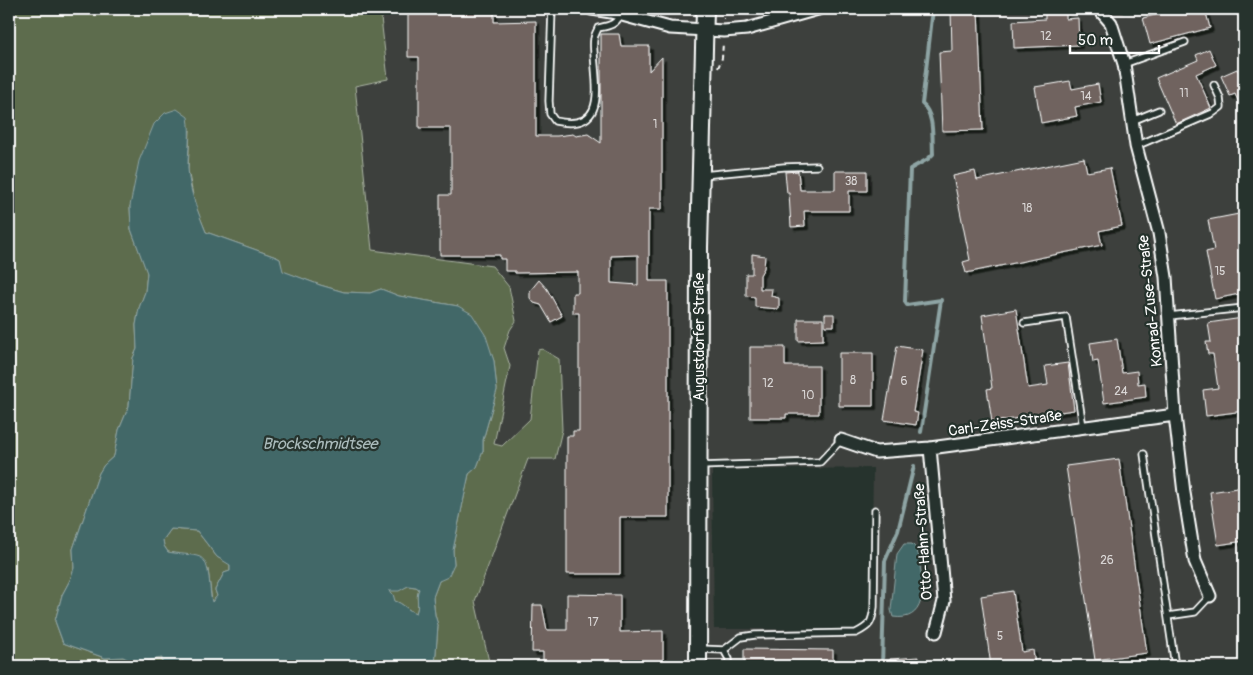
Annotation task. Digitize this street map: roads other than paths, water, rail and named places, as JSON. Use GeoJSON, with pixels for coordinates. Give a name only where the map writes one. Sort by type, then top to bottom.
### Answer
{"type":"FeatureCollection","features":[{"type":"Feature","properties":{"kind":"main road","name":"Augustdorfer Straße"},"geometry":{"type":"LineString","coordinates":[[698,666],[701,175],[705,9]]}},
{"type":"Feature","properties":{"kind":"street"},"geometry":{"type":"LineString","coordinates":[[592,9],[620,14],[670,28],[724,30],[747,29],[818,9]]}},
{"type":"Feature","properties":{"kind":"street","name":"Konrad-Zuse-Straße"},"geometry":{"type":"LineString","coordinates":[[1099,9],[1111,24],[1124,64],[1136,146],[1159,233],[1170,316],[1175,415],[1184,493],[1195,561],[1210,596]]}},
{"type":"Feature","properties":{"kind":"street","name":"Carl-Zeiss-Straße"},"geometry":{"type":"LineString","coordinates":[[841,440],[876,452],[930,448],[1175,415]]}},
{"type":"Feature","properties":{"kind":"street","name":"Otto-Hahn-Straße"},"geometry":{"type":"LineString","coordinates":[[930,448],[944,601],[936,632]]}},
{"type":"Feature","properties":{"kind":"lane"},"geometry":{"type":"LineString","coordinates":[[552,9],[548,101],[550,114],[555,121],[566,124],[590,117],[595,110],[594,39],[598,28],[614,24],[620,14]]}},
{"type":"Feature","properties":{"kind":"lane"},"geometry":{"type":"LineString","coordinates":[[1124,64],[1185,42]]}},
{"type":"Feature","properties":{"kind":"lane"},"geometry":{"type":"LineString","coordinates":[[1136,146],[1213,113],[1221,107],[1220,98],[1214,85]]}},
{"type":"Feature","properties":{"kind":"lane"},"geometry":{"type":"LineString","coordinates":[[1132,121],[1158,110]]}},
{"type":"Feature","properties":{"kind":"lane"},"geometry":{"type":"LineString","coordinates":[[701,175],[817,166]]}},
{"type":"Feature","properties":{"kind":"lane"},"geometry":{"type":"LineString","coordinates":[[1170,316],[1244,308]]}},
{"type":"Feature","properties":{"kind":"lane"},"geometry":{"type":"LineString","coordinates":[[1024,323],[1066,317],[1083,427]]}},
{"type":"Feature","properties":{"kind":"lane"},"geometry":{"type":"LineString","coordinates":[[699,466],[820,462],[841,440]]}},
{"type":"Feature","properties":{"kind":"lane"},"geometry":{"type":"LineString","coordinates":[[1144,454],[1175,666]]}},
{"type":"Feature","properties":{"kind":"lane"},"geometry":{"type":"LineString","coordinates":[[698,649],[724,650],[742,637],[748,636],[856,633],[868,627],[873,618],[874,607],[874,510]]}},
{"type":"Feature","properties":{"kind":"lane"},"geometry":{"type":"LineString","coordinates":[[1168,616],[1195,612],[1210,596]]}},
{"type":"Feature","properties":{"kind":"lane"},"geometry":{"type":"LineString","coordinates":[[724,650],[729,659],[729,666]]}},
{"type":"Feature","properties":{"kind":"water","name":"Brockschmidtsee"},"geometry":{"type":"Polygon","coordinates":[[[177,109],[188,117],[188,168],[190,184],[194,201],[206,232],[276,257],[280,259],[283,271],[320,285],[344,292],[370,293],[381,289],[399,296],[458,306],[472,314],[486,336],[494,361],[497,390],[483,440],[483,451],[477,467],[469,474],[453,550],[454,564],[448,577],[439,581],[433,597],[438,625],[435,666],[158,666],[162,664],[162,658],[135,663],[123,657],[105,658],[63,643],[55,621],[62,595],[74,568],[73,549],[99,473],[104,465],[114,456],[119,430],[129,406],[133,358],[137,349],[136,325],[139,308],[145,292],[147,273],[131,229],[130,206],[139,161],[154,124],[165,113],[177,109]],[[171,529],[163,540],[164,546],[168,552],[197,556],[204,560],[208,571],[212,602],[217,596],[215,590],[224,573],[230,571],[230,565],[217,557],[197,531],[171,529]],[[408,586],[399,591],[389,591],[393,594],[395,601],[416,613],[419,589],[408,586]]]}},
{"type":"Feature","properties":{"kind":"water"},"geometry":{"type":"Polygon","coordinates":[[[904,544],[912,544],[917,551],[922,594],[917,609],[912,614],[904,617],[893,617],[891,610],[897,554],[904,544]]]}},
{"type":"Feature","properties":{"kind":"waterway"},"geometry":{"type":"LineString","coordinates":[[921,432],[941,300],[907,305],[905,302],[910,169],[933,154],[931,120],[926,108],[922,104],[933,9]]}},
{"type":"Feature","properties":{"kind":"waterway"},"geometry":{"type":"LineString","coordinates":[[882,666],[885,561],[898,531],[914,466]]}}]}
